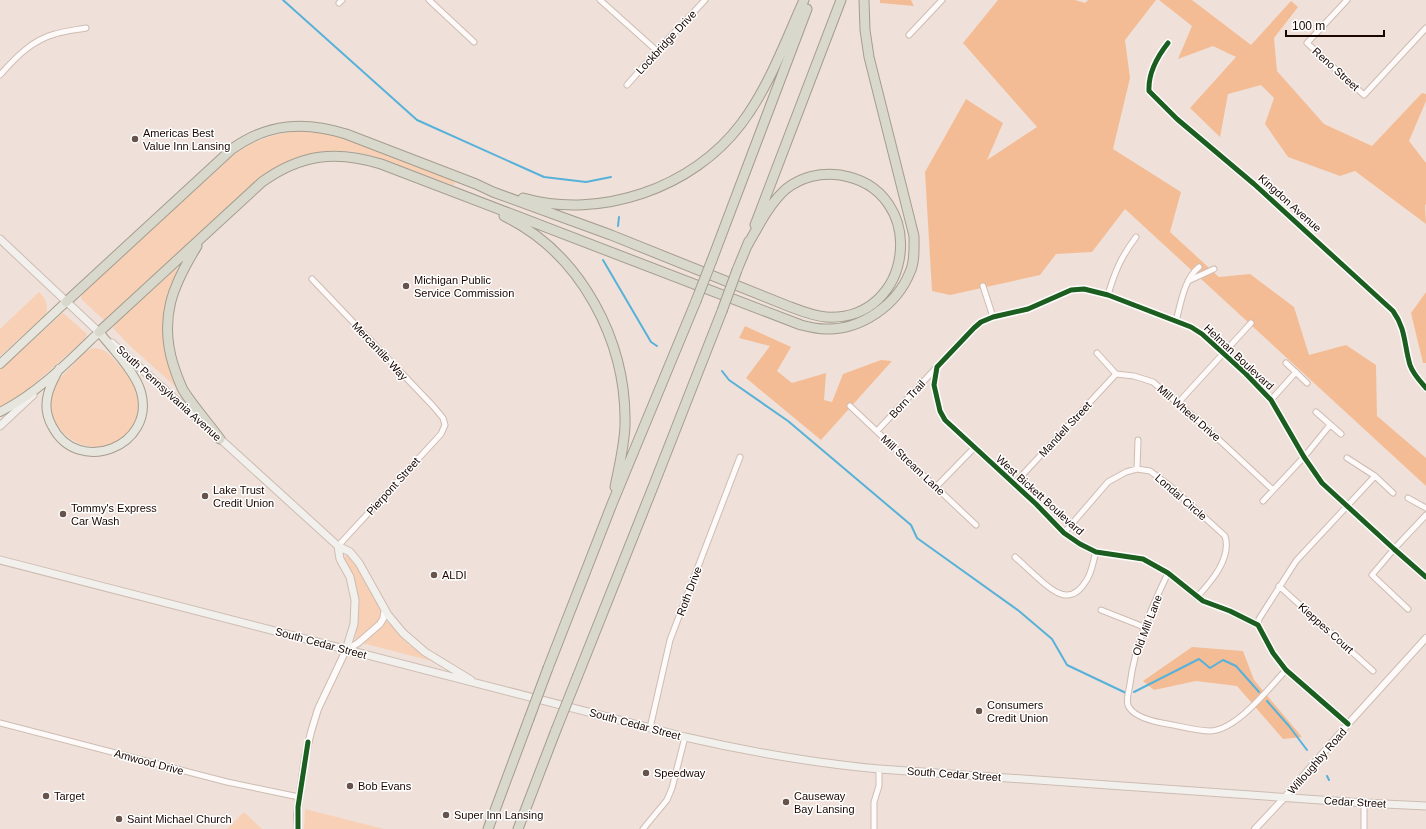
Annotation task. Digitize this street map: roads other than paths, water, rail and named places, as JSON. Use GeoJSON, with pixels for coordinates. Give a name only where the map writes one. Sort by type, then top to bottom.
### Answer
{"type":"FeatureCollection","features":[{"type":"Feature","properties":{"kind":"highway"},"geometry":{"type":"LineString","coordinates":[[476,184],[533,200],[556,204],[576,205],[630,197],[679,177],[697,166],[716,150],[741,125],[762,91],[804,0]]}},
{"type":"Feature","properties":{"kind":"highway"},"geometry":{"type":"LineString","coordinates":[[488,829],[548,668],[612,504],[712,260],[810,0]]}},
{"type":"Feature","properties":{"kind":"highway"},"geometry":{"type":"LineString","coordinates":[[518,829],[738,270],[840,0]]}},
{"type":"Feature","properties":{"kind":"highway"},"geometry":{"type":"LineString","coordinates":[[100,332],[262,182],[284,168],[317,157],[350,156],[368,160],[458,193],[801,325],[827,329],[863,322],[886,305],[900,291],[911,271],[914,248],[914,236],[869,57],[865,30],[864,0]]}},
{"type":"Feature","properties":{"kind":"highway"},"geometry":{"type":"LineString","coordinates":[[66,302],[226,154],[242,142],[265,132],[294,126],[325,128],[352,136],[493,192],[611,235],[788,306],[822,317],[836,317],[851,314],[868,306],[878,299],[887,289],[896,274],[900,261],[902,244],[895,217],[888,203],[881,196],[870,186],[857,179],[829,174],[805,178],[786,189],[770,209],[747,246]]}},
{"type":"Feature","properties":{"kind":"highway"},"geometry":{"type":"LineString","coordinates":[[458,193],[511,219],[540,238],[568,265],[588,293],[599,312],[610,336],[616,355],[624,407],[625,428],[612,504]]}},
{"type":"Feature","properties":{"kind":"highway"},"geometry":{"type":"LineString","coordinates":[[203,236],[177,282],[168,315],[168,335],[171,354],[182,389],[220,439]]}},
{"type":"Feature","properties":{"kind":"main road","name":"South Pennsylvania Avenue"},"geometry":{"type":"LineString","coordinates":[[0,239],[66,302],[338,546],[350,552],[366,574],[385,609],[400,630],[414,644],[478,684]]}},
{"type":"Feature","properties":{"kind":"main road"},"geometry":{"type":"LineString","coordinates":[[0,364],[66,302]]}},
{"type":"Feature","properties":{"kind":"main road"},"geometry":{"type":"LineString","coordinates":[[0,426],[59,369],[100,332],[134,376],[141,391],[143,404],[141,418],[128,439],[111,449],[94,452],[77,449],[62,439],[50,422],[47,403],[48,391],[59,369]]}},
{"type":"Feature","properties":{"kind":"main road"},"geometry":{"type":"LineString","coordinates":[[0,412],[45,383]]}},
{"type":"Feature","properties":{"kind":"main road"},"geometry":{"type":"LineString","coordinates":[[338,546],[340,559],[350,577],[355,600],[354,624],[346,650]]}},
{"type":"Feature","properties":{"kind":"main road","name":"South Cedar Street"},"geometry":{"type":"LineString","coordinates":[[0,560],[685,737],[780,757],[824,764],[1285,798]]}},
{"type":"Feature","properties":{"kind":"main road","name":"Cedar Street"},"geometry":{"type":"LineString","coordinates":[[1285,798],[1426,806]]}},
{"type":"Feature","properties":{"kind":"street"},"geometry":{"type":"LineString","coordinates":[[429,0],[474,42]]}},
{"type":"Feature","properties":{"kind":"street"},"geometry":{"type":"LineString","coordinates":[[600,0],[657,50]]}},
{"type":"Feature","properties":{"kind":"street","name":"Lockbridge Drive"},"geometry":{"type":"LineString","coordinates":[[627,85],[657,50],[705,0]]}},
{"type":"Feature","properties":{"kind":"street"},"geometry":{"type":"LineString","coordinates":[[909,35],[942,0]]}},
{"type":"Feature","properties":{"kind":"street","name":"Reno Street"},"geometry":{"type":"LineString","coordinates":[[1347,0],[1307,43],[1364,95],[1426,28]]}},
{"type":"Feature","properties":{"kind":"street"},"geometry":{"type":"LineString","coordinates":[[0,75],[24,50],[39,41],[53,34],[86,28]]}},
{"type":"Feature","properties":{"kind":"street","name":"Kingdon Avenue"},"geometry":{"type":"LineString","coordinates":[[1168,43],[1158,56],[1148,81],[1149,91],[1177,119],[1254,184],[1394,311],[1402,325],[1410,365],[1413,372],[1426,388]]}},
{"type":"Feature","properties":{"kind":"street"},"geometry":{"type":"LineString","coordinates":[[1108,295],[1115,270],[1136,236]]}},
{"type":"Feature","properties":{"kind":"street"},"geometry":{"type":"LineString","coordinates":[[1176,321],[1188,281],[1192,272],[1199,267]]}},
{"type":"Feature","properties":{"kind":"street"},"geometry":{"type":"LineString","coordinates":[[1188,281],[1214,269]]}},
{"type":"Feature","properties":{"kind":"street","name":"Mercantile Way"},"geometry":{"type":"LineString","coordinates":[[312,279],[433,406],[442,418],[445,425]]}},
{"type":"Feature","properties":{"kind":"street"},"geometry":{"type":"LineString","coordinates":[[937,367],[974,328],[981,322],[992,317],[983,286]]}},
{"type":"Feature","properties":{"kind":"street","name":"Helman Boulevard"},"geometry":{"type":"LineString","coordinates":[[992,317],[1028,309],[1071,290],[1084,289],[1108,295],[1191,327],[1202,334],[1224,353],[1271,400],[1304,457],[1322,483],[1394,549],[1426,576]]}},
{"type":"Feature","properties":{"kind":"street"},"geometry":{"type":"LineString","coordinates":[[1178,402],[1251,323]]}},
{"type":"Feature","properties":{"kind":"street"},"geometry":{"type":"LineString","coordinates":[[1097,353],[1116,374]]}},
{"type":"Feature","properties":{"kind":"street"},"geometry":{"type":"LineString","coordinates":[[1286,363],[1307,383]]}},
{"type":"Feature","properties":{"kind":"street","name":"Born Trail"},"geometry":{"type":"LineString","coordinates":[[877,431],[937,367]]}},
{"type":"Feature","properties":{"kind":"street","name":"West Bickett Boulevard"},"geometry":{"type":"LineString","coordinates":[[937,367],[934,385],[940,411],[945,420],[1064,533],[1080,544],[1096,552],[1143,559],[1168,573],[1197,597],[1211,604],[1230,610],[1258,625]]}},
{"type":"Feature","properties":{"kind":"street"},"geometry":{"type":"LineString","coordinates":[[1271,400],[1296,372]]}},
{"type":"Feature","properties":{"kind":"street","name":"Mill Wheel Drive"},"geometry":{"type":"LineString","coordinates":[[1116,374],[1134,376],[1153,382],[1178,402],[1273,490]]}},
{"type":"Feature","properties":{"kind":"street","name":"Mandell Street"},"geometry":{"type":"LineString","coordinates":[[1014,484],[1116,374]]}},
{"type":"Feature","properties":{"kind":"street","name":"Mill Stream Lane"},"geometry":{"type":"LineString","coordinates":[[850,406],[976,525]]}},
{"type":"Feature","properties":{"kind":"street"},"geometry":{"type":"LineString","coordinates":[[1316,412],[1341,434]]}},
{"type":"Feature","properties":{"kind":"street","name":"Pierpont Street"},"geometry":{"type":"LineString","coordinates":[[338,546],[440,434],[445,425]]}},
{"type":"Feature","properties":{"kind":"street"},"geometry":{"type":"LineString","coordinates":[[1263,501],[1304,457],[1330,425]]}},
{"type":"Feature","properties":{"kind":"street"},"geometry":{"type":"LineString","coordinates":[[1064,533],[1108,482],[1120,475],[1137,469],[1138,440]]}},
{"type":"Feature","properties":{"kind":"street"},"geometry":{"type":"LineString","coordinates":[[936,487],[974,448]]}},
{"type":"Feature","properties":{"kind":"street","name":"Roth Drive"},"geometry":{"type":"LineString","coordinates":[[650,728],[670,640],[740,457]]}},
{"type":"Feature","properties":{"kind":"street"},"geometry":{"type":"LineString","coordinates":[[1347,458],[1375,476],[1393,493]]}},
{"type":"Feature","properties":{"kind":"street","name":"Londal Circle"},"geometry":{"type":"LineString","coordinates":[[1137,469],[1150,471],[1158,476],[1225,536],[1228,546],[1221,565],[1197,597]]}},
{"type":"Feature","properties":{"kind":"street"},"geometry":{"type":"LineString","coordinates":[[1348,724],[1286,670],[1273,653],[1258,625],[1259,619],[1296,562],[1375,476]]}},
{"type":"Feature","properties":{"kind":"street"},"geometry":{"type":"LineString","coordinates":[[1408,498],[1426,508]]}},
{"type":"Feature","properties":{"kind":"street"},"geometry":{"type":"LineString","coordinates":[[1408,609],[1372,575],[1426,515]]}},
{"type":"Feature","properties":{"kind":"street"},"geometry":{"type":"LineString","coordinates":[[1015,557],[1049,588],[1056,593],[1068,596],[1076,592],[1087,581],[1096,552]]}},
{"type":"Feature","properties":{"kind":"street","name":"Old Mill Lane"},"geometry":{"type":"LineString","coordinates":[[1168,573],[1144,627],[1132,665],[1127,700],[1129,707],[1134,713],[1155,722],[1209,731],[1220,730],[1231,725],[1242,717],[1286,670]]}},
{"type":"Feature","properties":{"kind":"street","name":"Kieppes Court"},"geometry":{"type":"LineString","coordinates":[[1279,586],[1373,671]]}},
{"type":"Feature","properties":{"kind":"street"},"geometry":{"type":"LineString","coordinates":[[298,829],[297,815],[305,757],[316,715],[346,650],[380,624],[383,619],[385,609]]}},
{"type":"Feature","properties":{"kind":"street"},"geometry":{"type":"LineString","coordinates":[[1101,610],[1144,627]]}},
{"type":"Feature","properties":{"kind":"street","name":"Willoughby Road"},"geometry":{"type":"LineString","coordinates":[[1255,829],[1285,798],[1348,724],[1426,638]]}},
{"type":"Feature","properties":{"kind":"street","name":"Amwood Drive"},"geometry":{"type":"LineString","coordinates":[[0,723],[227,782],[299,797]]}},
{"type":"Feature","properties":{"kind":"street"},"geometry":{"type":"LineString","coordinates":[[642,829],[667,800],[672,788],[685,737]]}},
{"type":"Feature","properties":{"kind":"street"},"geometry":{"type":"LineString","coordinates":[[874,829],[874,802],[879,786],[879,768]]}},
{"type":"Feature","properties":{"kind":"street"},"geometry":{"type":"LineString","coordinates":[[1364,803],[1364,829]]}},
{"type":"Feature","properties":{"kind":"waterway"},"geometry":{"type":"LineString","coordinates":[[283,0],[417,120],[544,177],[586,182],[611,177]]}},
{"type":"Feature","properties":{"kind":"waterway"},"geometry":{"type":"LineString","coordinates":[[618,226],[619,217]]}},
{"type":"Feature","properties":{"kind":"waterway"},"geometry":{"type":"LineString","coordinates":[[603,260],[651,342],[657,346]]}},
{"type":"Feature","properties":{"kind":"waterway"},"geometry":{"type":"LineString","coordinates":[[722,371],[729,380],[788,421],[911,525],[917,538],[1019,611],[1052,639],[1067,665],[1126,693]]}},
{"type":"Feature","properties":{"kind":"waterway"},"geometry":{"type":"LineString","coordinates":[[1134,692],[1199,659],[1210,668],[1223,660],[1236,666],[1259,692]]}},
{"type":"Feature","properties":{"kind":"waterway"},"geometry":{"type":"LineString","coordinates":[[1267,701],[1289,726],[1307,750]]}},
{"type":"Feature","properties":{"kind":"waterway"},"geometry":{"type":"LineString","coordinates":[[1327,776],[1329,780]]}},
{"type":"Feature","properties":{"kind":"place","name":"Americas Best Value Inn Lansing"},"geometry":{"type":"Point","coordinates":[135,139]}},
{"type":"Feature","properties":{"kind":"place","name":"Michigan Public Service Commission"},"geometry":{"type":"Point","coordinates":[406,286]}},
{"type":"Feature","properties":{"kind":"place","name":"Lake Trust Credit Union"},"geometry":{"type":"Point","coordinates":[205,496]}},
{"type":"Feature","properties":{"kind":"place","name":"Tommy's Express Car Wash"},"geometry":{"type":"Point","coordinates":[63,514]}},
{"type":"Feature","properties":{"kind":"place","name":"ALDI"},"geometry":{"type":"Point","coordinates":[434,575]}},
{"type":"Feature","properties":{"kind":"place","name":"Consumers Credit Union"},"geometry":{"type":"Point","coordinates":[979,711]}},
{"type":"Feature","properties":{"kind":"place","name":"Speedway"},"geometry":{"type":"Point","coordinates":[646,773]}},
{"type":"Feature","properties":{"kind":"place","name":"Bob Evans"},"geometry":{"type":"Point","coordinates":[350,786]}},
{"type":"Feature","properties":{"kind":"place","name":"Target"},"geometry":{"type":"Point","coordinates":[46,796]}},
{"type":"Feature","properties":{"kind":"place","name":"Causeway Bay Lansing"},"geometry":{"type":"Point","coordinates":[786,802]}},
{"type":"Feature","properties":{"kind":"place","name":"Super Inn Lansing"},"geometry":{"type":"Point","coordinates":[446,815]}},
{"type":"Feature","properties":{"kind":"place","name":"Saint Michael Church"},"geometry":{"type":"Point","coordinates":[119,819]}}]}
